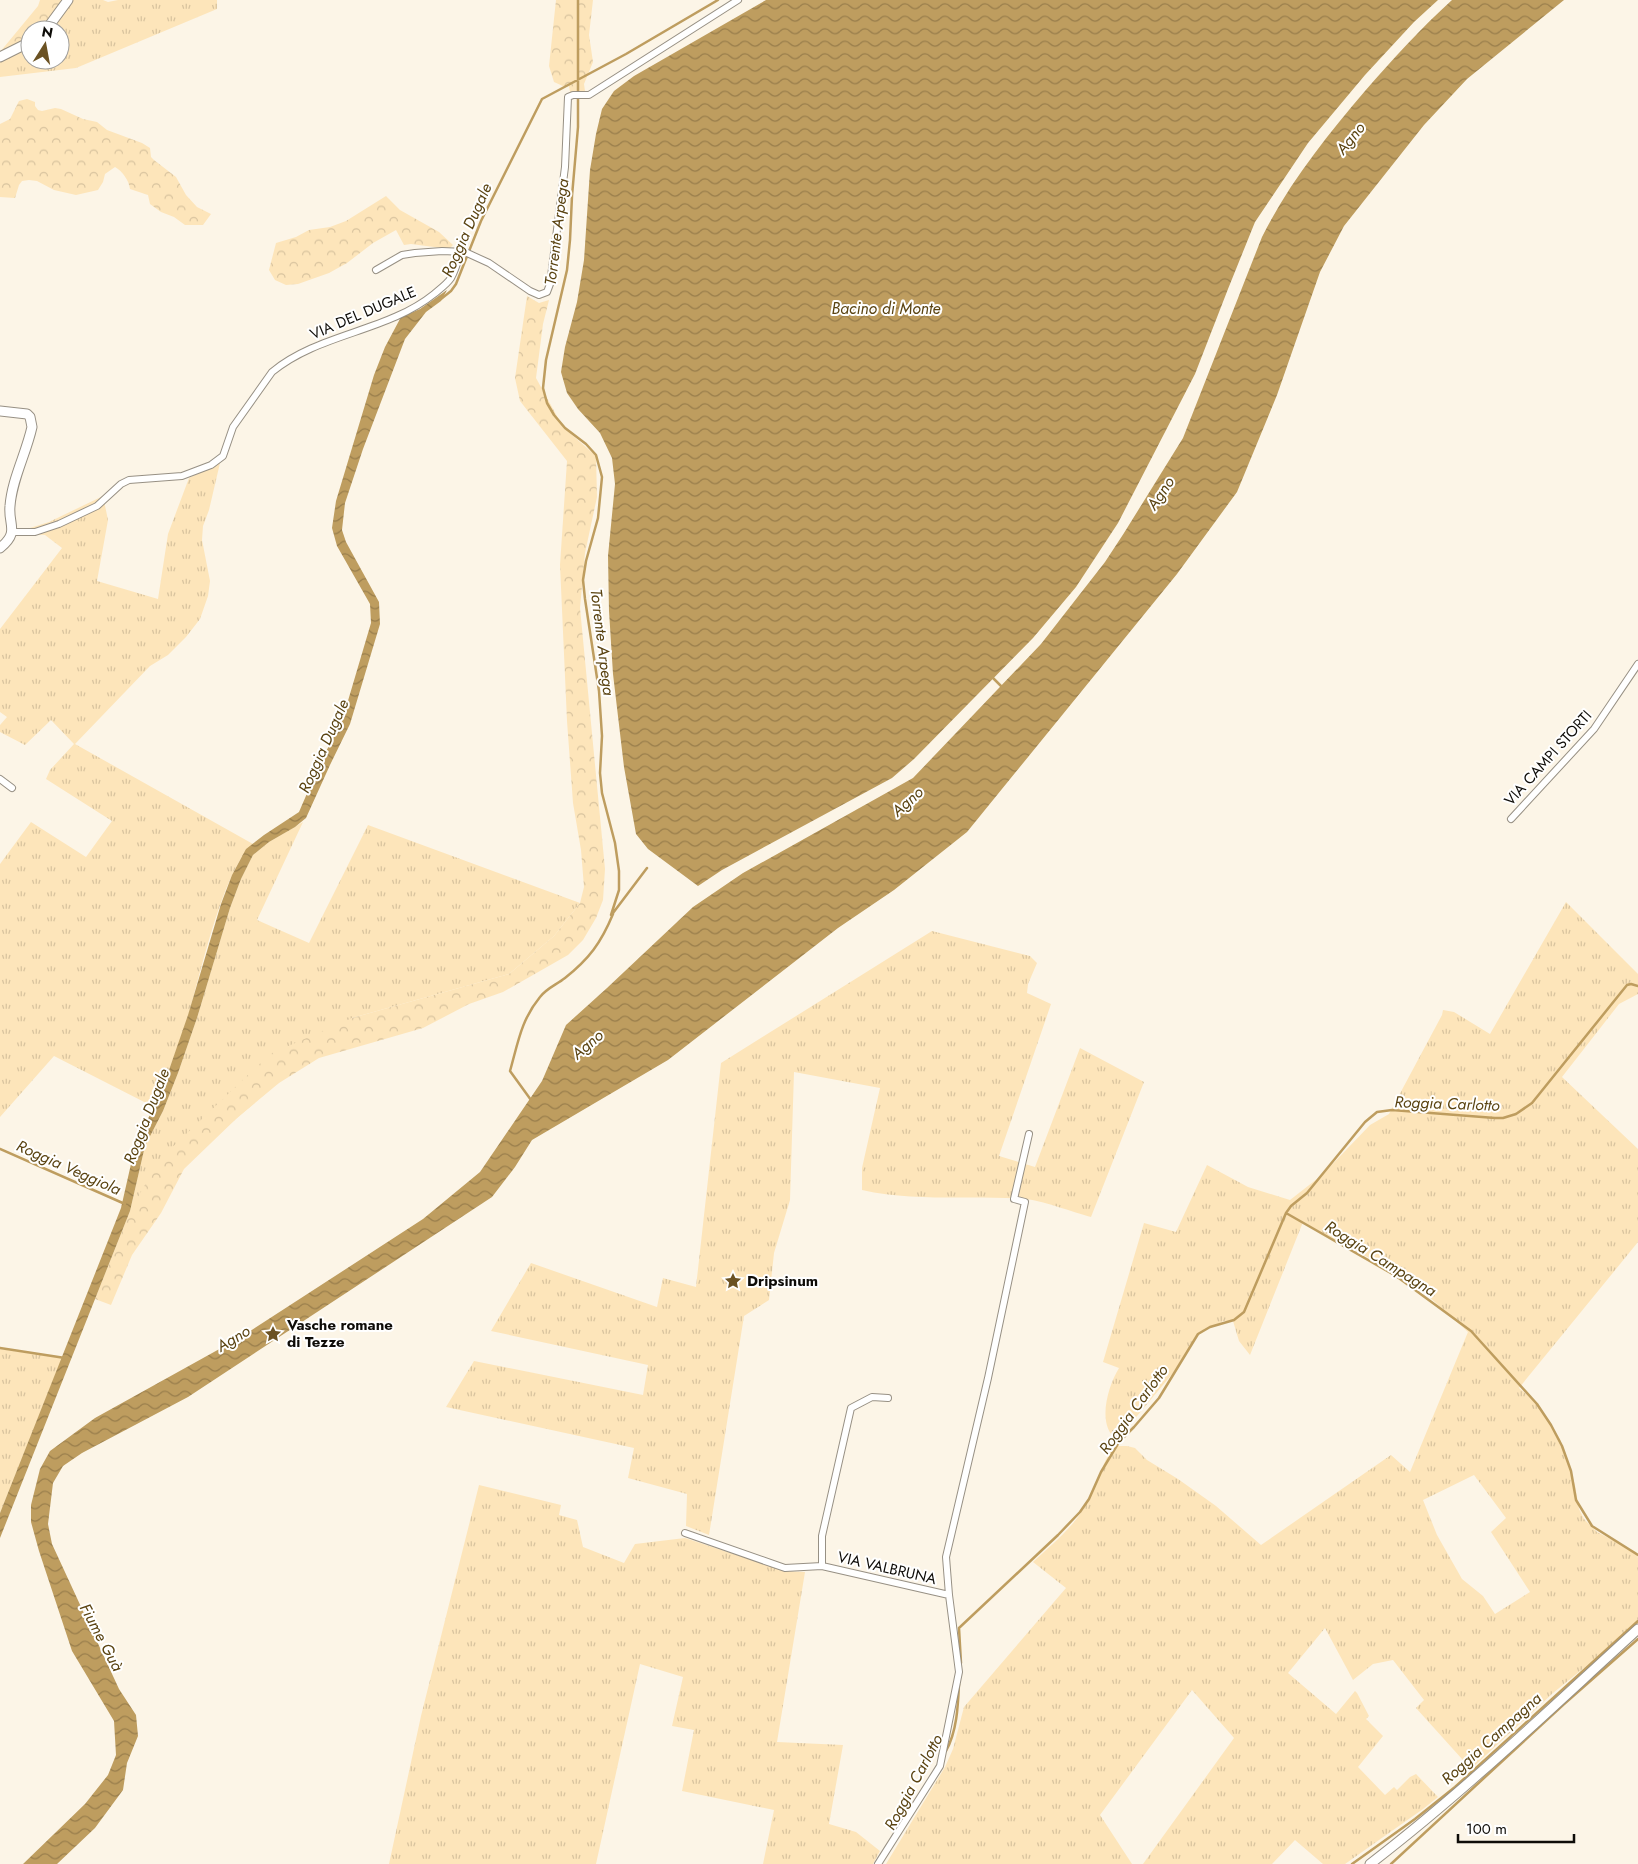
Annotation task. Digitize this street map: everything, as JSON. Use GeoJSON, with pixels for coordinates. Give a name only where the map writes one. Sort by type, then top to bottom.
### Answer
{"type":"FeatureCollection","features":[{"type":"Feature","properties":{"kind":"main road"},"geometry":{"type":"LineString","coordinates":[[53,20],[68,0]]}},
{"type":"Feature","properties":{"kind":"main road"},"geometry":{"type":"LineString","coordinates":[[0,57],[20,47]]}},
{"type":"Feature","properties":{"kind":"main road"},"geometry":{"type":"LineString","coordinates":[[0,411],[27,414],[32,423],[12,493],[9,512],[12,532],[7,542],[0,548]]}},
{"type":"Feature","properties":{"kind":"main road"},"geometry":{"type":"LineString","coordinates":[[1370,1864],[1412,1832],[1478,1775],[1638,1629]]}},
{"type":"Feature","properties":{"kind":"street"},"geometry":{"type":"LineString","coordinates":[[376,270],[402,256],[415,253],[442,251],[462,253],[475,256],[489,263],[530,291],[539,295],[547,292],[549,289],[565,167],[568,97],[572,95],[589,95],[738,0]]}},
{"type":"Feature","properties":{"kind":"street","name":"VIA DEL DUGALE"},"geometry":{"type":"LineString","coordinates":[[12,532],[35,532],[59,524],[97,506],[121,484],[129,480],[182,476],[210,465],[223,456],[233,427],[272,372],[279,366],[304,353],[375,325],[424,302],[451,278],[462,253]]}},
{"type":"Feature","properties":{"kind":"street","name":"VIA CAMPI STORTI"},"geometry":{"type":"LineString","coordinates":[[1510,819],[1594,729],[1638,664]]}},
{"type":"Feature","properties":{"kind":"street"},"geometry":{"type":"LineString","coordinates":[[0,779],[12,788]]}},
{"type":"Feature","properties":{"kind":"street"},"geometry":{"type":"LineString","coordinates":[[949,1595],[946,1557],[988,1378],[1025,1202],[1014,1199],[1029,1134]]}},
{"type":"Feature","properties":{"kind":"street"},"geometry":{"type":"LineString","coordinates":[[822,1566],[822,1536],[851,1408],[872,1397],[888,1398]]}},
{"type":"Feature","properties":{"kind":"street","name":"VIA VALBRUNA"},"geometry":{"type":"LineString","coordinates":[[685,1533],[785,1568],[822,1566],[949,1595],[959,1672],[940,1766],[878,1864]]}},
{"type":"Feature","properties":{"kind":"green space"},"geometry":{"type":"Polygon","coordinates":[[[40,0],[63,0],[52,20],[26,20],[38,6],[40,0]]]}},
{"type":"Feature","properties":{"kind":"green space"},"geometry":{"type":"Polygon","coordinates":[[[71,0],[103,0],[108,2],[118,0],[217,0],[217,9],[76,68],[70,69],[70,20],[55,20],[71,0]]]}},
{"type":"Feature","properties":{"kind":"green space"},"geometry":{"type":"Polygon","coordinates":[[[556,0],[593,0],[589,35],[593,62],[584,84],[585,91],[570,92],[569,86],[565,87],[554,82],[549,66],[556,0]]]}},
{"type":"Feature","properties":{"kind":"green space"},"geometry":{"type":"Polygon","coordinates":[[[20,28],[20,48],[0,58],[0,52],[20,28]]]}},
{"type":"Feature","properties":{"kind":"green space"},"geometry":{"type":"Polygon","coordinates":[[[20,48],[20,70],[59,70],[0,77],[0,58],[20,48]]]}},
{"type":"Feature","properties":{"kind":"green space"},"geometry":{"type":"Polygon","coordinates":[[[27,99],[35,102],[38,110],[61,109],[83,119],[97,122],[107,130],[142,143],[150,148],[151,157],[176,177],[186,195],[197,207],[211,214],[203,225],[185,225],[150,204],[148,195],[130,189],[125,176],[115,167],[105,174],[98,190],[76,195],[54,190],[37,181],[29,180],[22,181],[15,198],[0,197],[0,124],[10,119],[19,101],[27,99]]]}},
{"type":"Feature","properties":{"kind":"green space"},"geometry":{"type":"Polygon","coordinates":[[[386,196],[400,210],[439,232],[453,245],[449,249],[411,244],[404,245],[396,230],[329,273],[298,284],[286,285],[275,280],[269,270],[276,243],[296,237],[309,230],[330,227],[346,221],[386,196]]]}},
{"type":"Feature","properties":{"kind":"green space"},"geometry":{"type":"Polygon","coordinates":[[[527,296],[539,303],[549,300],[543,324],[536,378],[563,427],[596,456],[597,497],[585,553],[580,608],[605,869],[603,900],[596,918],[583,940],[568,955],[503,992],[469,1004],[423,1028],[319,1058],[279,1083],[237,1118],[184,1169],[161,1213],[132,1255],[111,1305],[95,1299],[130,1211],[159,1160],[270,1054],[352,1018],[509,974],[554,936],[580,903],[584,887],[581,850],[573,803],[567,721],[560,565],[567,461],[520,401],[515,378],[527,296]]]}},
{"type":"Feature","properties":{"kind":"green space"},"geometry":{"type":"Polygon","coordinates":[[[220,463],[209,510],[203,526],[202,540],[210,581],[208,596],[200,619],[168,655],[150,666],[75,744],[253,844],[242,857],[232,875],[223,898],[214,923],[189,1013],[154,1107],[54,1056],[0,1117],[0,864],[31,822],[86,857],[112,821],[46,779],[50,770],[74,744],[51,720],[25,745],[0,732],[0,725],[7,717],[0,712],[0,629],[62,548],[45,535],[14,533],[49,522],[103,496],[108,520],[97,581],[158,599],[168,534],[189,478],[220,463]]]}},
{"type":"Feature","properties":{"kind":"green space"},"geometry":{"type":"Polygon","coordinates":[[[303,822],[257,920],[309,943],[368,825],[580,903],[554,936],[509,974],[352,1018],[130,1211],[145,1146],[163,1111],[178,1073],[197,1018],[230,908],[241,879],[253,855],[269,842],[303,822]]]}},
{"type":"Feature","properties":{"kind":"green space"},"geometry":{"type":"Polygon","coordinates":[[[1566,902],[1638,974],[1638,994],[1619,1004],[1562,1077],[1638,1149],[1638,1242],[1519,1388],[1536,1402],[1560,1439],[1575,1485],[1579,1509],[1584,1519],[1597,1532],[1636,1552],[1638,1558],[1638,1624],[1553,1693],[1471,1769],[1416,1708],[1424,1700],[1393,1660],[1373,1664],[1353,1680],[1325,1628],[1288,1673],[1336,1714],[1355,1691],[1357,1693],[1369,1716],[1366,1719],[1383,1736],[1358,1767],[1385,1795],[1394,1787],[1397,1790],[1410,1777],[1416,1774],[1438,1797],[1345,1864],[1323,1864],[1295,1840],[1272,1864],[1143,1864],[1234,1738],[1192,1690],[1100,1815],[1132,1864],[886,1864],[945,1767],[953,1749],[964,1707],[1066,1588],[1033,1562],[1061,1536],[1080,1514],[1113,1446],[1135,1448],[1147,1460],[1216,1506],[1261,1545],[1391,1455],[1410,1472],[1468,1332],[1398,1272],[1351,1249],[1303,1222],[1250,1355],[1239,1341],[1233,1321],[1224,1321],[1206,1329],[1196,1337],[1173,1373],[1117,1440],[1107,1425],[1106,1405],[1111,1385],[1119,1368],[1103,1362],[1144,1223],[1176,1232],[1207,1165],[1248,1187],[1290,1200],[1322,1175],[1370,1125],[1389,1114],[1443,1010],[1454,1012],[1490,1034],[1566,902]],[[1474,1475],[1423,1500],[1437,1535],[1462,1579],[1483,1596],[1495,1614],[1530,1592],[1491,1532],[1506,1518],[1474,1475]]]}},
{"type":"Feature","properties":{"kind":"green space"},"geometry":{"type":"Polygon","coordinates":[[[932,931],[1030,956],[1037,963],[1028,984],[1027,993],[1051,1004],[999,1156],[1035,1167],[1080,1048],[1144,1082],[1091,1217],[1024,1199],[902,1196],[862,1190],[862,1168],[880,1088],[794,1072],[790,1200],[774,1253],[769,1300],[744,1316],[709,1535],[686,1526],[687,1494],[628,1478],[634,1448],[446,1407],[474,1361],[643,1395],[648,1365],[491,1331],[531,1263],[657,1307],[663,1278],[696,1287],[721,1063],[932,931]]]}},
{"type":"Feature","properties":{"kind":"green space"},"geometry":{"type":"Polygon","coordinates":[[[0,1349],[62,1358],[0,1513],[0,1349]]]}},
{"type":"Feature","properties":{"kind":"green space"},"geometry":{"type":"Polygon","coordinates":[[[479,1485],[561,1505],[559,1515],[577,1520],[583,1547],[624,1563],[635,1544],[685,1538],[785,1571],[805,1572],[777,1742],[843,1745],[829,1824],[856,1832],[880,1851],[873,1864],[763,1864],[774,1810],[682,1791],[694,1730],[672,1726],[683,1677],[640,1664],[596,1864],[389,1864],[421,1716],[479,1485]]]}},
{"type":"Feature","properties":{"kind":"water","name":"Bacino di Monte"},"geometry":{"type":"Polygon","coordinates":[[[766,0],[1438,0],[1414,22],[1365,75],[1308,143],[1255,222],[1195,374],[1118,523],[1076,587],[1033,638],[914,759],[892,778],[722,870],[698,886],[648,849],[636,834],[624,767],[613,674],[608,556],[615,484],[612,458],[600,433],[578,409],[567,393],[561,372],[565,347],[577,302],[584,260],[590,170],[602,109],[614,91],[634,76],[766,0]]]}},
{"type":"Feature","properties":{"kind":"water","name":"Agno"},"geometry":{"type":"Polygon","coordinates":[[[1452,0],[1564,0],[1467,79],[1424,125],[1344,226],[1320,272],[1277,395],[1237,492],[1177,574],[967,832],[894,890],[838,928],[668,1060],[532,1140],[515,1167],[492,1197],[188,1397],[82,1453],[63,1466],[53,1483],[48,1524],[52,1544],[119,1689],[136,1715],[138,1736],[127,1763],[123,1790],[95,1828],[57,1864],[23,1864],[85,1804],[108,1775],[116,1755],[114,1721],[72,1651],[31,1522],[31,1505],[40,1469],[50,1451],[95,1418],[241,1337],[423,1219],[480,1172],[542,1081],[566,1025],[693,907],[743,873],[913,778],[1041,644],[1105,562],[1183,438],[1262,237],[1284,198],[1322,143],[1365,91],[1407,44],[1452,0]]]}},
{"type":"Feature","properties":{"kind":"water"},"geometry":{"type":"Polygon","coordinates":[[[447,290],[441,301],[426,312],[405,339],[363,449],[345,503],[342,530],[346,542],[379,602],[380,624],[350,724],[306,818],[295,827],[269,842],[253,855],[241,879],[230,908],[197,1018],[178,1073],[163,1111],[145,1146],[130,1211],[0,1538],[0,1513],[121,1208],[136,1142],[154,1107],[169,1070],[188,1015],[221,904],[232,875],[246,849],[299,812],[321,761],[342,721],[371,623],[370,604],[337,546],[332,528],[336,501],[374,375],[385,347],[401,317],[420,309],[447,290]]]}},
{"type":"Feature","properties":{"kind":"waterway","name":"Torrente Arpega"},"geometry":{"type":"LineString","coordinates":[[531,1100],[510,1071],[524,1023],[528,1014],[543,994],[565,978],[594,950],[613,914],[611,915],[619,890],[619,871],[615,843],[602,793],[600,773],[602,736],[599,691],[583,580],[586,561],[598,518],[602,477],[596,455],[586,444],[565,428],[554,415],[547,403],[543,388],[546,360],[567,270],[570,240],[578,127],[578,0]]}},
{"type":"Feature","properties":{"kind":"waterway","name":"Roggia Dugale"},"geometry":{"type":"LineString","coordinates":[[441,299],[456,284],[481,221],[542,99],[626,54],[718,0]]}},
{"type":"Feature","properties":{"kind":"waterway"},"geometry":{"type":"LineString","coordinates":[[991,676],[1003,688]]}},
{"type":"Feature","properties":{"kind":"waterway"},"geometry":{"type":"LineString","coordinates":[[613,913],[647,868]]}},
{"type":"Feature","properties":{"kind":"waterway","name":"Roggia Carlotto"},"geometry":{"type":"LineString","coordinates":[[961,1663],[959,1628],[1080,1512],[1089,1499],[1101,1472],[1119,1442],[1159,1398],[1198,1334],[1210,1327],[1234,1320],[1244,1312],[1286,1213],[1291,1206],[1307,1193],[1365,1122],[1377,1112],[1392,1110],[1495,1118],[1516,1114],[1532,1103],[1627,985],[1638,986]]}},
{"type":"Feature","properties":{"kind":"waterway","name":"Roggia Veggiola"},"geometry":{"type":"LineString","coordinates":[[0,1149],[125,1204]]}},
{"type":"Feature","properties":{"kind":"waterway","name":"Roggia Campagna"},"geometry":{"type":"LineString","coordinates":[[1286,1213],[1396,1276],[1471,1331],[1537,1404],[1551,1425],[1562,1446],[1571,1471],[1576,1500],[1592,1526],[1638,1555]]}},
{"type":"Feature","properties":{"kind":"waterway"},"geometry":{"type":"LineString","coordinates":[[0,1348],[65,1358]]}},
{"type":"Feature","properties":{"kind":"waterway","name":"Roggia Campagna"},"geometry":{"type":"LineString","coordinates":[[1352,1864],[1415,1819],[1455,1787],[1638,1621]]}},
{"type":"Feature","properties":{"kind":"waterway"},"geometry":{"type":"LineString","coordinates":[[1391,1864],[1563,1705],[1638,1639]]}},
{"type":"Feature","properties":{"kind":"waterway","name":"Roggia Carlotto"},"geometry":{"type":"LineString","coordinates":[[946,1751],[955,1727],[959,1684]]}},
{"type":"Feature","properties":{"kind":"place","name":"Dripsinum"},"geometry":{"type":"Point","coordinates":[733,1281]}},
{"type":"Feature","properties":{"kind":"place","name":"Vasche romane di Tezze"},"geometry":{"type":"Point","coordinates":[273,1334]}},
{"type":"Feature","properties":{"kind":"water label","name":"Fiume Guà"},"geometry":{"type":"Point","coordinates":[102,1637]}}]}
